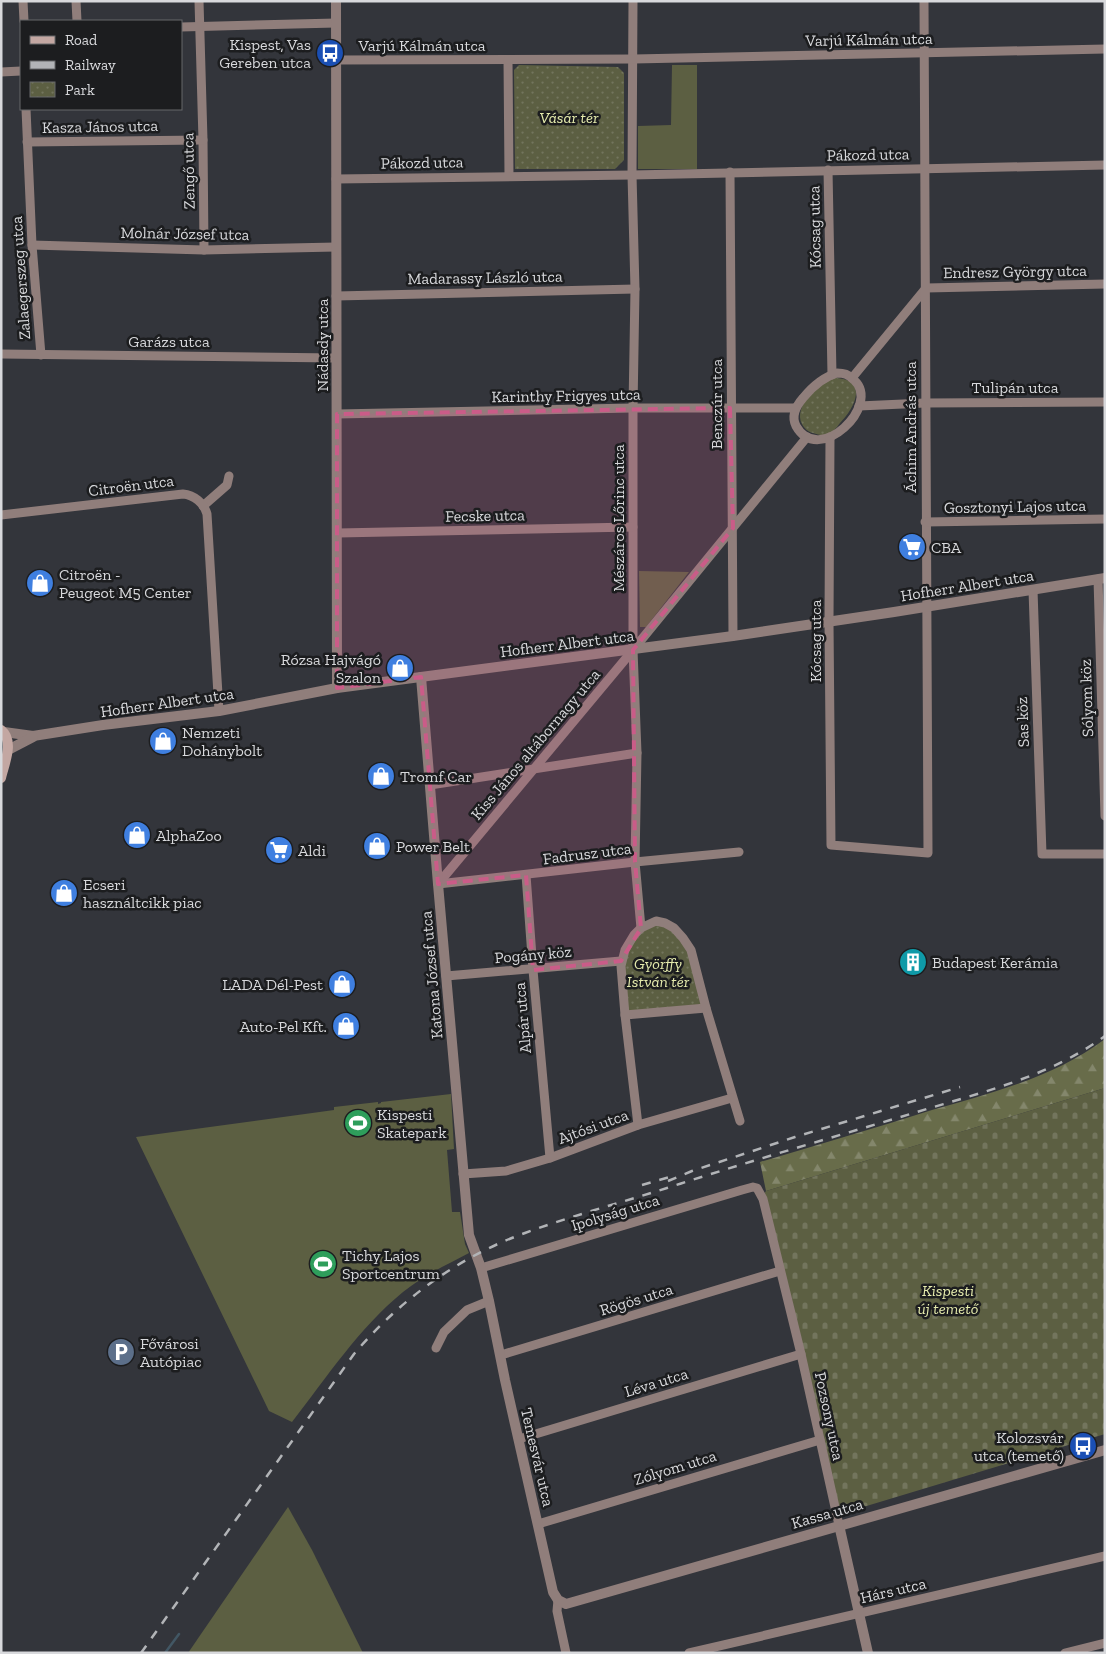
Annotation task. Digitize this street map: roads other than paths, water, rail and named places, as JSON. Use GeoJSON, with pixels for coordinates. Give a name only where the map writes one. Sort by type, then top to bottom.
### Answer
{"type":"FeatureCollection","features":[{"type":"Feature","properties":{"kind":"main road"},"geometry":{"type":"LineString","coordinates":[[1,778],[8,741],[3,731]]}},
{"type":"Feature","properties":{"kind":"street"},"geometry":{"type":"LineString","coordinates":[[23,1],[24,20]]}},
{"type":"Feature","properties":{"kind":"street"},"geometry":{"type":"LineString","coordinates":[[76,1],[76,20]]}},
{"type":"Feature","properties":{"kind":"street","name":"Zengő utca"},"geometry":{"type":"LineString","coordinates":[[199,1],[204,250]]}},
{"type":"Feature","properties":{"kind":"street","name":"Nádasdy utca"},"geometry":{"type":"LineString","coordinates":[[336,1],[337,688]]}},
{"type":"Feature","properties":{"kind":"street"},"geometry":{"type":"LineString","coordinates":[[633,1],[634,59],[632,175],[509,176],[508,60],[634,59]]}},
{"type":"Feature","properties":{"kind":"street","name":"Áchim András utca"},"geometry":{"type":"LineString","coordinates":[[831,845],[928,853],[924,1]]}},
{"type":"Feature","properties":{"kind":"street"},"geometry":{"type":"LineString","coordinates":[[182,27],[336,23]]}},
{"type":"Feature","properties":{"kind":"street","name":"Varjú Kálmán utca"},"geometry":{"type":"LineString","coordinates":[[634,59],[1105,48]]}},
{"type":"Feature","properties":{"kind":"street","name":"Varjú Kálmán utca"},"geometry":{"type":"LineString","coordinates":[[336,60],[508,60]]}},
{"type":"Feature","properties":{"kind":"street"},"geometry":{"type":"LineString","coordinates":[[1,72],[20,71]]}},
{"type":"Feature","properties":{"kind":"street","name":"Zalaegerszeg utca"},"geometry":{"type":"LineString","coordinates":[[26,110],[32,245],[41,355]]}},
{"type":"Feature","properties":{"kind":"street","name":"Kasza János utca"},"geometry":{"type":"LineString","coordinates":[[27,142],[203,140]]}},
{"type":"Feature","properties":{"kind":"street","name":"Pákozd utca"},"geometry":{"type":"LineString","coordinates":[[632,175],[1105,165]]}},
{"type":"Feature","properties":{"kind":"street","name":"Kócsag utca"},"geometry":{"type":"LineString","coordinates":[[828,170],[832,375]]}},
{"type":"Feature","properties":{"kind":"street","name":"Benczúr utca"},"geometry":{"type":"LineString","coordinates":[[730,172],[730,408],[733,636]]}},
{"type":"Feature","properties":{"kind":"street","name":"Mészáros Lőrinc utca"},"geometry":{"type":"LineString","coordinates":[[632,175],[635,288],[633,408],[633,650],[637,753],[635,862],[641,928]]}},
{"type":"Feature","properties":{"kind":"street","name":"Pákozd utca"},"geometry":{"type":"LineString","coordinates":[[336,178],[509,176]]}},
{"type":"Feature","properties":{"kind":"street","name":"Molnár József utca"},"geometry":{"type":"LineString","coordinates":[[32,245],[204,250],[336,247]]}},
{"type":"Feature","properties":{"kind":"street","name":"Endresz György utca"},"geometry":{"type":"LineString","coordinates":[[926,288],[1105,284]]}},
{"type":"Feature","properties":{"kind":"street","name":"Madarassy László utca"},"geometry":{"type":"LineString","coordinates":[[336,296],[635,288]]}},
{"type":"Feature","properties":{"kind":"street"},"geometry":{"type":"LineString","coordinates":[[852,378],[926,288]]}},
{"type":"Feature","properties":{"kind":"street","name":"Garázs utca"},"geometry":{"type":"LineString","coordinates":[[1,354],[336,358]]}},
{"type":"Feature","properties":{"kind":"street"},"geometry":{"type":"LineString","coordinates":[[844,374],[852,378],[859,386],[861,392],[859,406],[847,424],[830,437],[820,440],[807,437],[797,428],[794,418],[796,408],[814,386],[832,375],[844,374]]}},
{"type":"Feature","properties":{"kind":"street","name":"Tulipán utca"},"geometry":{"type":"LineString","coordinates":[[925,403],[1105,402]]}},
{"type":"Feature","properties":{"kind":"street"},"geometry":{"type":"LineString","coordinates":[[859,406],[925,403]]}},
{"type":"Feature","properties":{"kind":"street","name":"Karinthy Frigyes utca"},"geometry":{"type":"LineString","coordinates":[[337,414],[633,408],[796,408]]}},
{"type":"Feature","properties":{"kind":"street","name":"Kiss János altábornagy utca"},"geometry":{"type":"LineString","coordinates":[[438,884],[535,769],[807,437]]}},
{"type":"Feature","properties":{"kind":"street","name":"Kócsag utca"},"geometry":{"type":"LineString","coordinates":[[830,437],[831,845]]}},
{"type":"Feature","properties":{"kind":"street"},"geometry":{"type":"LineString","coordinates":[[220,711],[207,514],[203,506],[227,485],[229,476]]}},
{"type":"Feature","properties":{"kind":"street","name":"Citroën utca"},"geometry":{"type":"LineString","coordinates":[[1,515],[183,494],[193,496],[203,506]]}},
{"type":"Feature","properties":{"kind":"street","name":"Gosztonyi Lajos utca"},"geometry":{"type":"LineString","coordinates":[[925,522],[1105,520]]}},
{"type":"Feature","properties":{"kind":"street","name":"Fecske utca"},"geometry":{"type":"LineString","coordinates":[[338,533],[633,527]]}},
{"type":"Feature","properties":{"kind":"street","name":"Hofherr Albert utca"},"geometry":{"type":"LineString","coordinates":[[3,731],[33,736],[103,725],[220,711],[337,688],[733,636],[1101,578]]}},
{"type":"Feature","properties":{"kind":"street","name":"Sólyom köz"},"geometry":{"type":"LineString","coordinates":[[1101,578],[1105,816]]}},
{"type":"Feature","properties":{"kind":"street","name":"Sas köz"},"geometry":{"type":"LineString","coordinates":[[1033,590],[1042,854],[1105,854]]}},
{"type":"Feature","properties":{"kind":"street","name":"Katona József utca"},"geometry":{"type":"LineString","coordinates":[[421,677],[469,1235],[481,1268]]}},
{"type":"Feature","properties":{"kind":"street","name":"Hofherr Albert utca"},"geometry":{"type":"LineString","coordinates":[[5,755],[33,736]]}},
{"type":"Feature","properties":{"kind":"street"},"geometry":{"type":"LineString","coordinates":[[430,785],[637,753]]}},
{"type":"Feature","properties":{"kind":"street","name":"Fadrusz utca"},"geometry":{"type":"LineString","coordinates":[[438,884],[740,852]]}},
{"type":"Feature","properties":{"kind":"street","name":"Alpár utca"},"geometry":{"type":"LineString","coordinates":[[526,875],[550,1158]]}},
{"type":"Feature","properties":{"kind":"street"},"geometry":{"type":"LineString","coordinates":[[638,1125],[625,1015],[622,962],[628,944],[641,928],[652,922],[669,924],[684,938],[693,956],[706,1008],[740,1121]]}},
{"type":"Feature","properties":{"kind":"street","name":"Pogány köz"},"geometry":{"type":"LineString","coordinates":[[446,976],[622,962]]}},
{"type":"Feature","properties":{"kind":"street"},"geometry":{"type":"LineString","coordinates":[[625,1015],[706,1008]]}},
{"type":"Feature","properties":{"kind":"street","name":"Ajtósi utca"},"geometry":{"type":"LineString","coordinates":[[463,1174],[506,1171],[550,1158],[638,1125],[732,1098]]}},
{"type":"Feature","properties":{"kind":"street","name":"Ipolyság utca"},"geometry":{"type":"LineString","coordinates":[[481,1268],[742,1190],[753,1187],[757,1188]]}},
{"type":"Feature","properties":{"kind":"street","name":"Pozsony utca"},"geometry":{"type":"LineString","coordinates":[[757,1188],[763,1199],[801,1354],[868,1653]]}},
{"type":"Feature","properties":{"kind":"street","name":"Temesvár utca"},"geometry":{"type":"LineString","coordinates":[[481,1268],[553,1592],[558,1600],[557,1611],[566,1653]]}},
{"type":"Feature","properties":{"kind":"street","name":"Rögös utca"},"geometry":{"type":"LineString","coordinates":[[501,1355],[780,1271]]}},
{"type":"Feature","properties":{"kind":"street"},"geometry":{"type":"LineString","coordinates":[[436,1348],[444,1332],[467,1310],[489,1301]]}},
{"type":"Feature","properties":{"kind":"street","name":"Léva utca"},"geometry":{"type":"LineString","coordinates":[[519,1439],[801,1354]]}},
{"type":"Feature","properties":{"kind":"street","name":"Zólyom utca"},"geometry":{"type":"LineString","coordinates":[[538,1524],[820,1440]]}},
{"type":"Feature","properties":{"kind":"street","name":"Kassa utca"},"geometry":{"type":"LineString","coordinates":[[558,1600],[566,1604],[1105,1450]]}},
{"type":"Feature","properties":{"kind":"street","name":"Hárs utca"},"geometry":{"type":"LineString","coordinates":[[689,1653],[1105,1556]]}},
{"type":"Feature","properties":{"kind":"street"},"geometry":{"type":"LineString","coordinates":[[1065,1653],[1105,1643]]}},
{"type":"Feature","properties":{"kind":"waterway"},"geometry":{"type":"LineString","coordinates":[[165,1653],[179,1634]]}},
{"type":"Feature","properties":{"kind":"railway"},"geometry":{"type":"LineString","coordinates":[[141,1653],[354,1354],[391,1316],[432,1282],[476,1254],[525,1233],[729,1168],[1014,1082],[1061,1062],[1105,1036]]}},
{"type":"Feature","properties":{"kind":"railway"},"geometry":{"type":"LineString","coordinates":[[668,1181],[692,1171],[795,1137],[960,1087]]}},
{"type":"Feature","properties":{"kind":"railway"},"geometry":{"type":"LineString","coordinates":[[642,1185],[673,1176]]}},
{"type":"Feature","properties":{"kind":"place","name":"Kispest, Vas Gereben utca"},"geometry":{"type":"Point","coordinates":[330,53]}},
{"type":"Feature","properties":{"kind":"place","name":"CBA"},"geometry":{"type":"Point","coordinates":[912,547]}},
{"type":"Feature","properties":{"kind":"place","name":"Citroën - Peugeot M5 Center"},"geometry":{"type":"Point","coordinates":[40,583]}},
{"type":"Feature","properties":{"kind":"place","name":"Rózsa Hajvágó Szalon"},"geometry":{"type":"Point","coordinates":[400,668]}},
{"type":"Feature","properties":{"kind":"place","name":"Nemzeti Dohánybolt"},"geometry":{"type":"Point","coordinates":[163,741]}},
{"type":"Feature","properties":{"kind":"place","name":"Tromf Car"},"geometry":{"type":"Point","coordinates":[381,776]}},
{"type":"Feature","properties":{"kind":"place","name":"AlphaZoo"},"geometry":{"type":"Point","coordinates":[137,835]}},
{"type":"Feature","properties":{"kind":"place","name":"Power Belt"},"geometry":{"type":"Point","coordinates":[377,846]}},
{"type":"Feature","properties":{"kind":"place","name":"Aldi"},"geometry":{"type":"Point","coordinates":[279,850]}},
{"type":"Feature","properties":{"kind":"place","name":"Ecseri használtcikk piac"},"geometry":{"type":"Point","coordinates":[64,893]}},
{"type":"Feature","properties":{"kind":"place","name":"Budapest Kerámia"},"geometry":{"type":"Point","coordinates":[913,962]}},
{"type":"Feature","properties":{"kind":"place","name":"LADA Dél-Pest"},"geometry":{"type":"Point","coordinates":[342,984]}},
{"type":"Feature","properties":{"kind":"place","name":"Auto-Pel Kft."},"geometry":{"type":"Point","coordinates":[346,1026]}},
{"type":"Feature","properties":{"kind":"place","name":"Kispesti Skatepark"},"geometry":{"type":"Point","coordinates":[358,1123]}},
{"type":"Feature","properties":{"kind":"place","name":"Tichy Lajos Sportcentrum"},"geometry":{"type":"Point","coordinates":[323,1264]}},
{"type":"Feature","properties":{"kind":"place","name":"Fővárosi Autópiac"},"geometry":{"type":"Point","coordinates":[121,1352]}},
{"type":"Feature","properties":{"kind":"place","name":"Kolozsvár utca (temető)"},"geometry":{"type":"Point","coordinates":[1083,1446]}},
{"type":"Feature","properties":{"kind":"park label","name":"Vásár tér"},"geometry":{"type":"Point","coordinates":[569,117]}},
{"type":"Feature","properties":{"kind":"park label","name":"Györffy István tér"},"geometry":{"type":"Point","coordinates":[658,972]}},
{"type":"Feature","properties":{"kind":"park label","name":"Kispesti új temető"},"geometry":{"type":"Point","coordinates":[948,1299]}}]}
